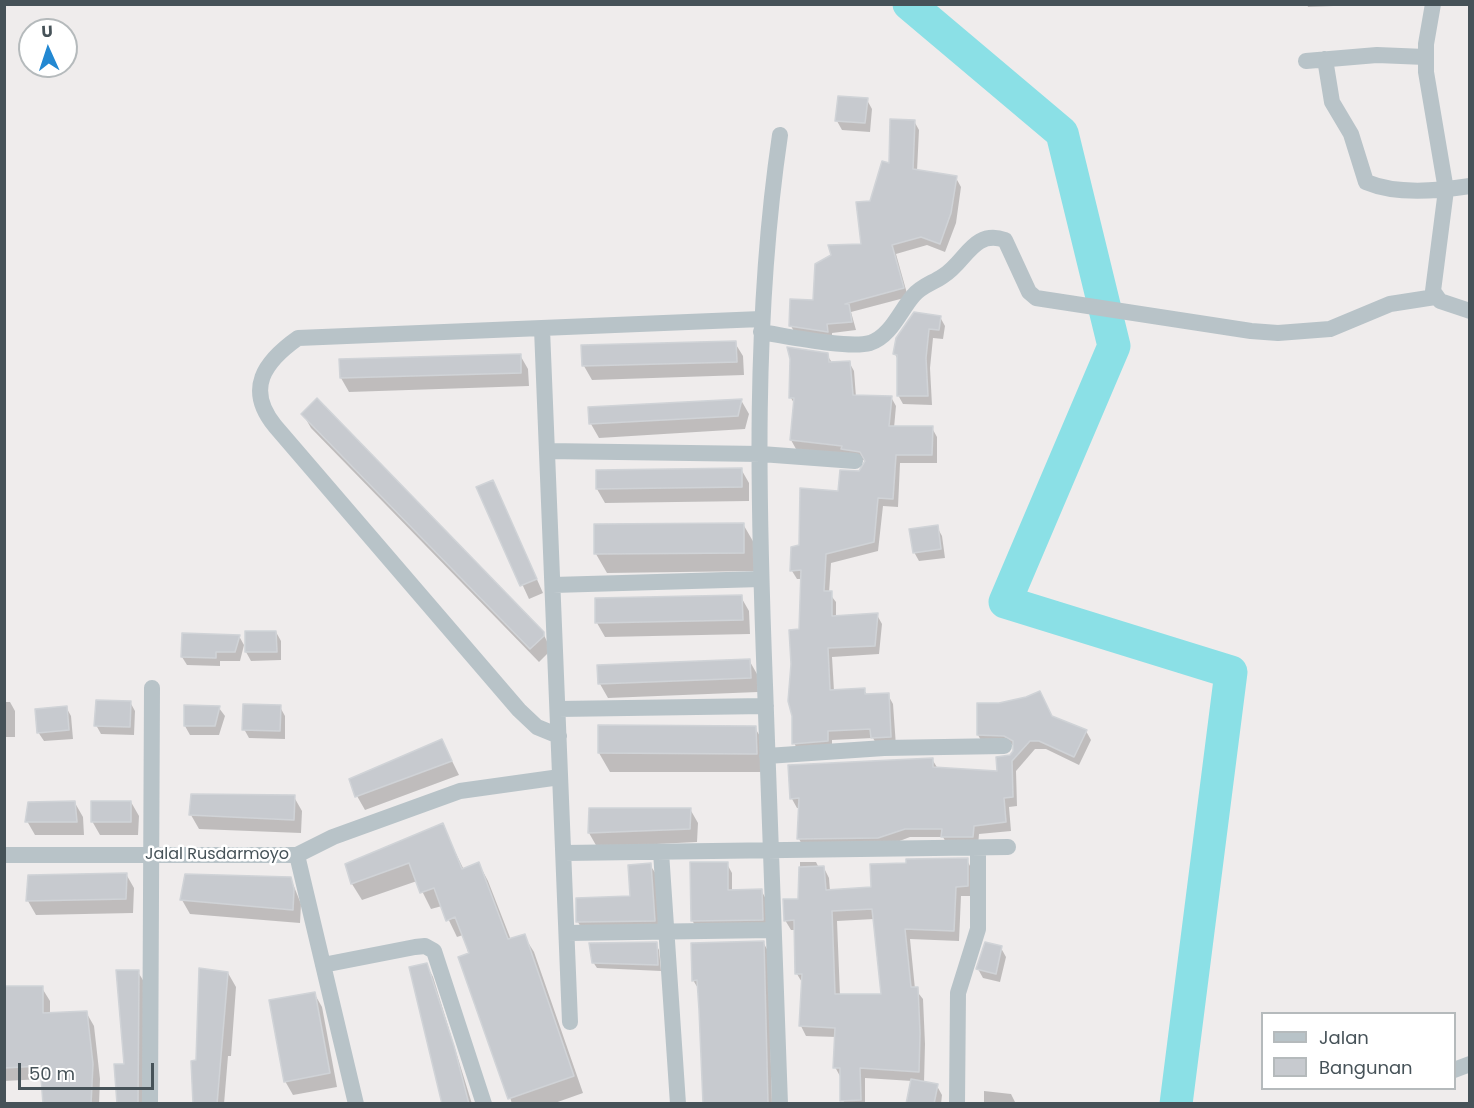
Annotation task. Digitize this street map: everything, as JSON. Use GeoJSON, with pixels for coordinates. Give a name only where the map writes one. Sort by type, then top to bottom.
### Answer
{"type":"FeatureCollection","features":[{"type":"Feature","properties":{"kind":"street"},"geometry":{"type":"LineString","coordinates":[[1433,4],[1425,57],[1446,190],[1433,282],[1435,297]]}},
{"type":"Feature","properties":{"kind":"street"},"geometry":{"type":"LineString","coordinates":[[1306,61],[1377,55],[1425,57]]}},
{"type":"Feature","properties":{"kind":"street"},"geometry":{"type":"LineString","coordinates":[[1325,59],[1332,102],[1351,134],[1366,182],[1383,189],[1446,190],[1470,186]]}},
{"type":"Feature","properties":{"kind":"street"},"geometry":{"type":"LineString","coordinates":[[780,135],[768,229],[761,326],[761,579],[780,1104]]}},
{"type":"Feature","properties":{"kind":"street"},"geometry":{"type":"LineString","coordinates":[[559,736],[537,727],[519,710],[263,412],[258,396],[265,372],[276,353],[298,338],[356,334],[542,329],[761,326],[840,343],[874,341],[891,327],[914,294],[944,276],[968,250],[985,238],[993,236],[1005,240],[1032,295],[1036,298],[1251,331],[1309,333],[1330,329],[1390,304],[1435,297],[1445,304],[1470,311]]}},
{"type":"Feature","properties":{"kind":"street"},"geometry":{"type":"LineString","coordinates":[[542,329],[570,1022]]}},
{"type":"Feature","properties":{"kind":"street"},"geometry":{"type":"LineString","coordinates":[[547,451],[761,454],[855,461]]}},
{"type":"Feature","properties":{"kind":"street"},"geometry":{"type":"LineString","coordinates":[[553,585],[761,579]]}},
{"type":"Feature","properties":{"kind":"street"},"geometry":{"type":"LineString","coordinates":[[150,1104],[152,688]]}},
{"type":"Feature","properties":{"kind":"street"},"geometry":{"type":"LineString","coordinates":[[558,709],[766,706]]}},
{"type":"Feature","properties":{"kind":"street"},"geometry":{"type":"LineString","coordinates":[[767,756],[884,748],[1004,746]]}},
{"type":"Feature","properties":{"kind":"street","name":"Jalal Rusdarmoyo"},"geometry":{"type":"LineString","coordinates":[[4,855],[297,855],[333,837],[419,803],[472,787],[560,777]]}},
{"type":"Feature","properties":{"kind":"street"},"geometry":{"type":"LineString","coordinates":[[957,1104],[958,993],[978,929],[978,848]]}},
{"type":"Feature","properties":{"kind":"street"},"geometry":{"type":"LineString","coordinates":[[564,853],[1008,848]]}},
{"type":"Feature","properties":{"kind":"street"},"geometry":{"type":"LineString","coordinates":[[661,852],[678,1104]]}},
{"type":"Feature","properties":{"kind":"street"},"geometry":{"type":"LineString","coordinates":[[297,855],[356,1104]]}},
{"type":"Feature","properties":{"kind":"street"},"geometry":{"type":"LineString","coordinates":[[567,933],[773,930]]}},
{"type":"Feature","properties":{"kind":"street"},"geometry":{"type":"LineString","coordinates":[[323,965],[415,947],[425,946],[434,951],[484,1104]]}},
{"type":"Feature","properties":{"kind":"street"},"geometry":{"type":"LineString","coordinates":[[1456,1070],[1470,1064]]}},
{"type":"Feature","properties":{"kind":"building"},"geometry":{"type":"Polygon","coordinates":[[[838,96],[868,98],[865,123],[835,121],[838,96]]]}},
{"type":"Feature","properties":{"kind":"building"},"geometry":{"type":"Polygon","coordinates":[[[890,119],[915,120],[913,169],[957,176],[951,213],[940,244],[921,237],[892,245],[904,288],[845,304],[849,304],[852,322],[827,324],[828,332],[789,326],[790,299],[813,300],[815,264],[831,255],[828,245],[861,244],[856,202],[870,201],[882,161],[889,163],[890,119]]]}},
{"type":"Feature","properties":{"kind":"building"},"geometry":{"type":"Polygon","coordinates":[[[914,312],[941,316],[939,330],[929,329],[926,358],[928,396],[897,396],[897,355],[893,354],[896,338],[914,312]]]}},
{"type":"Feature","properties":{"kind":"building"},"geometry":{"type":"Polygon","coordinates":[[[736,341],[737,362],[582,366],[581,345],[736,341]]]}},
{"type":"Feature","properties":{"kind":"building"},"geometry":{"type":"Polygon","coordinates":[[[787,347],[828,353],[829,362],[850,361],[853,395],[892,396],[889,426],[933,426],[932,455],[896,455],[893,499],[878,498],[874,542],[826,554],[824,591],[832,591],[832,616],[878,613],[875,646],[828,648],[830,690],[865,688],[865,694],[889,693],[891,737],[871,738],[870,729],[828,731],[828,741],[792,744],[792,716],[788,701],[791,664],[789,630],[799,629],[801,570],[790,571],[791,547],[799,545],[800,488],[838,491],[840,470],[859,471],[865,461],[860,452],[841,449],[842,446],[790,440],[794,398],[789,398],[790,359],[787,347]]]}},
{"type":"Feature","properties":{"kind":"building"},"geometry":{"type":"Polygon","coordinates":[[[521,354],[521,373],[340,378],[339,359],[521,354]]]}},
{"type":"Feature","properties":{"kind":"building"},"geometry":{"type":"Polygon","coordinates":[[[317,398],[544,632],[544,636],[530,649],[301,414],[317,398]]]}},
{"type":"Feature","properties":{"kind":"building"},"geometry":{"type":"Polygon","coordinates":[[[742,399],[738,416],[589,424],[588,407],[742,399]]]}},
{"type":"Feature","properties":{"kind":"building"},"geometry":{"type":"Polygon","coordinates":[[[742,468],[742,487],[596,489],[596,470],[742,468]]]}},
{"type":"Feature","properties":{"kind":"building"},"geometry":{"type":"Polygon","coordinates":[[[493,480],[537,579],[520,586],[476,487],[493,480]]]}},
{"type":"Feature","properties":{"kind":"building"},"geometry":{"type":"Polygon","coordinates":[[[744,523],[744,553],[594,554],[594,524],[744,523]]]}},
{"type":"Feature","properties":{"kind":"building"},"geometry":{"type":"Polygon","coordinates":[[[938,525],[941,549],[913,553],[909,529],[938,525]]]}},
{"type":"Feature","properties":{"kind":"building"},"geometry":{"type":"Polygon","coordinates":[[[742,595],[743,620],[595,623],[595,598],[742,595]]]}},
{"type":"Feature","properties":{"kind":"building"},"geometry":{"type":"Polygon","coordinates":[[[245,631],[276,631],[277,652],[245,652],[245,631]]]}},
{"type":"Feature","properties":{"kind":"building"},"geometry":{"type":"Polygon","coordinates":[[[182,633],[240,635],[235,652],[216,652],[216,658],[181,657],[182,633]]]}},
{"type":"Feature","properties":{"kind":"building"},"geometry":{"type":"Polygon","coordinates":[[[750,659],[751,678],[598,684],[597,665],[750,659]]]}},
{"type":"Feature","properties":{"kind":"building"},"geometry":{"type":"Polygon","coordinates":[[[1040,691],[1052,716],[1087,730],[1074,757],[1039,741],[1030,741],[1012,761],[1013,797],[1004,798],[1006,822],[974,826],[973,837],[941,837],[942,829],[905,829],[878,838],[797,839],[799,798],[790,799],[788,765],[933,758],[933,767],[997,771],[996,757],[1010,755],[1013,751],[1013,741],[1004,736],[977,735],[977,703],[999,703],[1026,697],[1040,691]]]}},
{"type":"Feature","properties":{"kind":"building"},"geometry":{"type":"Polygon","coordinates":[[[96,700],[131,701],[130,727],[94,726],[96,700]]]}},
{"type":"Feature","properties":{"kind":"building"},"geometry":{"type":"Polygon","coordinates":[[[243,704],[281,705],[280,731],[242,730],[243,704]]]}},
{"type":"Feature","properties":{"kind":"building"},"geometry":{"type":"Polygon","coordinates":[[[184,705],[220,706],[215,726],[184,726],[184,705]]]}},
{"type":"Feature","properties":{"kind":"building"},"geometry":{"type":"Polygon","coordinates":[[[67,706],[69,730],[37,733],[35,709],[67,706]]]}},
{"type":"Feature","properties":{"kind":"building"},"geometry":{"type":"Polygon","coordinates":[[[598,725],[756,726],[757,754],[598,753],[598,725]]]}},
{"type":"Feature","properties":{"kind":"building"},"geometry":{"type":"Polygon","coordinates":[[[442,739],[452,761],[355,797],[349,779],[442,739]]]}},
{"type":"Feature","properties":{"kind":"building"},"geometry":{"type":"Polygon","coordinates":[[[191,794],[295,795],[294,820],[189,815],[191,794]]]}},
{"type":"Feature","properties":{"kind":"building"},"geometry":{"type":"Polygon","coordinates":[[[75,801],[77,822],[25,822],[28,802],[75,801]]]}},
{"type":"Feature","properties":{"kind":"building"},"geometry":{"type":"Polygon","coordinates":[[[91,801],[131,801],[131,822],[91,822],[91,801]]]}},
{"type":"Feature","properties":{"kind":"building"},"geometry":{"type":"Polygon","coordinates":[[[589,808],[691,808],[690,829],[588,833],[589,808]]]}},
{"type":"Feature","properties":{"kind":"building"},"geometry":{"type":"Polygon","coordinates":[[[443,823],[462,869],[479,862],[508,939],[525,934],[574,1076],[508,1099],[458,957],[469,953],[455,917],[446,921],[434,888],[420,893],[409,863],[351,884],[345,864],[443,823]]]}},
{"type":"Feature","properties":{"kind":"building"},"geometry":{"type":"Polygon","coordinates":[[[968,858],[968,886],[956,887],[954,931],[905,929],[911,987],[918,987],[919,1072],[860,1068],[861,1100],[840,1101],[840,1068],[833,1068],[835,1028],[799,1026],[802,974],[795,974],[794,920],[784,921],[783,899],[798,899],[799,867],[824,866],[826,890],[871,887],[870,864],[906,863],[906,859],[968,858]],[[872,909],[832,911],[835,994],[881,994],[872,909]]]}},
{"type":"Feature","properties":{"kind":"building"},"geometry":{"type":"Polygon","coordinates":[[[690,862],[728,862],[728,890],[762,889],[763,920],[691,921],[690,862]]]}},
{"type":"Feature","properties":{"kind":"building"},"geometry":{"type":"Polygon","coordinates":[[[651,863],[655,921],[576,922],[576,898],[630,896],[628,865],[651,863]]]}},
{"type":"Feature","properties":{"kind":"building"},"geometry":{"type":"Polygon","coordinates":[[[127,873],[126,899],[26,901],[28,875],[127,873]]]}},
{"type":"Feature","properties":{"kind":"building"},"geometry":{"type":"Polygon","coordinates":[[[185,874],[291,877],[294,889],[293,910],[180,900],[185,874]]]}},
{"type":"Feature","properties":{"kind":"building"},"geometry":{"type":"Polygon","coordinates":[[[764,941],[768,1104],[703,1104],[697,980],[692,981],[691,943],[764,941]]]}},
{"type":"Feature","properties":{"kind":"building"},"geometry":{"type":"Polygon","coordinates":[[[657,942],[658,965],[592,963],[589,943],[657,942]]]}},
{"type":"Feature","properties":{"kind":"building"},"geometry":{"type":"Polygon","coordinates":[[[985,942],[1002,946],[996,974],[976,969],[985,942]]]}},
{"type":"Feature","properties":{"kind":"building"},"geometry":{"type":"Polygon","coordinates":[[[427,963],[454,1046],[469,1104],[442,1104],[409,967],[427,963]]]}},
{"type":"Feature","properties":{"kind":"building"},"geometry":{"type":"Polygon","coordinates":[[[199,968],[228,972],[217,1104],[193,1104],[191,1061],[196,1060],[199,968]]]}},
{"type":"Feature","properties":{"kind":"building"},"geometry":{"type":"Polygon","coordinates":[[[116,970],[139,970],[138,1104],[117,1104],[114,1064],[124,1064],[116,970]]]}},
{"type":"Feature","properties":{"kind":"building"},"geometry":{"type":"Polygon","coordinates":[[[4,986],[43,986],[43,1013],[87,1011],[93,1064],[91,1104],[43,1104],[40,1066],[4,1068],[4,986]]]}},
{"type":"Feature","properties":{"kind":"building"},"geometry":{"type":"Polygon","coordinates":[[[315,992],[330,1073],[284,1082],[269,1000],[315,992]]]}},
{"type":"Feature","properties":{"kind":"building"},"geometry":{"type":"Polygon","coordinates":[[[911,1079],[938,1084],[934,1104],[906,1104],[911,1079]]]}},
{"type":"Feature","properties":{"kind":"waterway"},"geometry":{"type":"LineString","coordinates":[[909,4],[1062,133],[1114,346],[1005,602],[1231,672],[1176,1104]]}}]}
